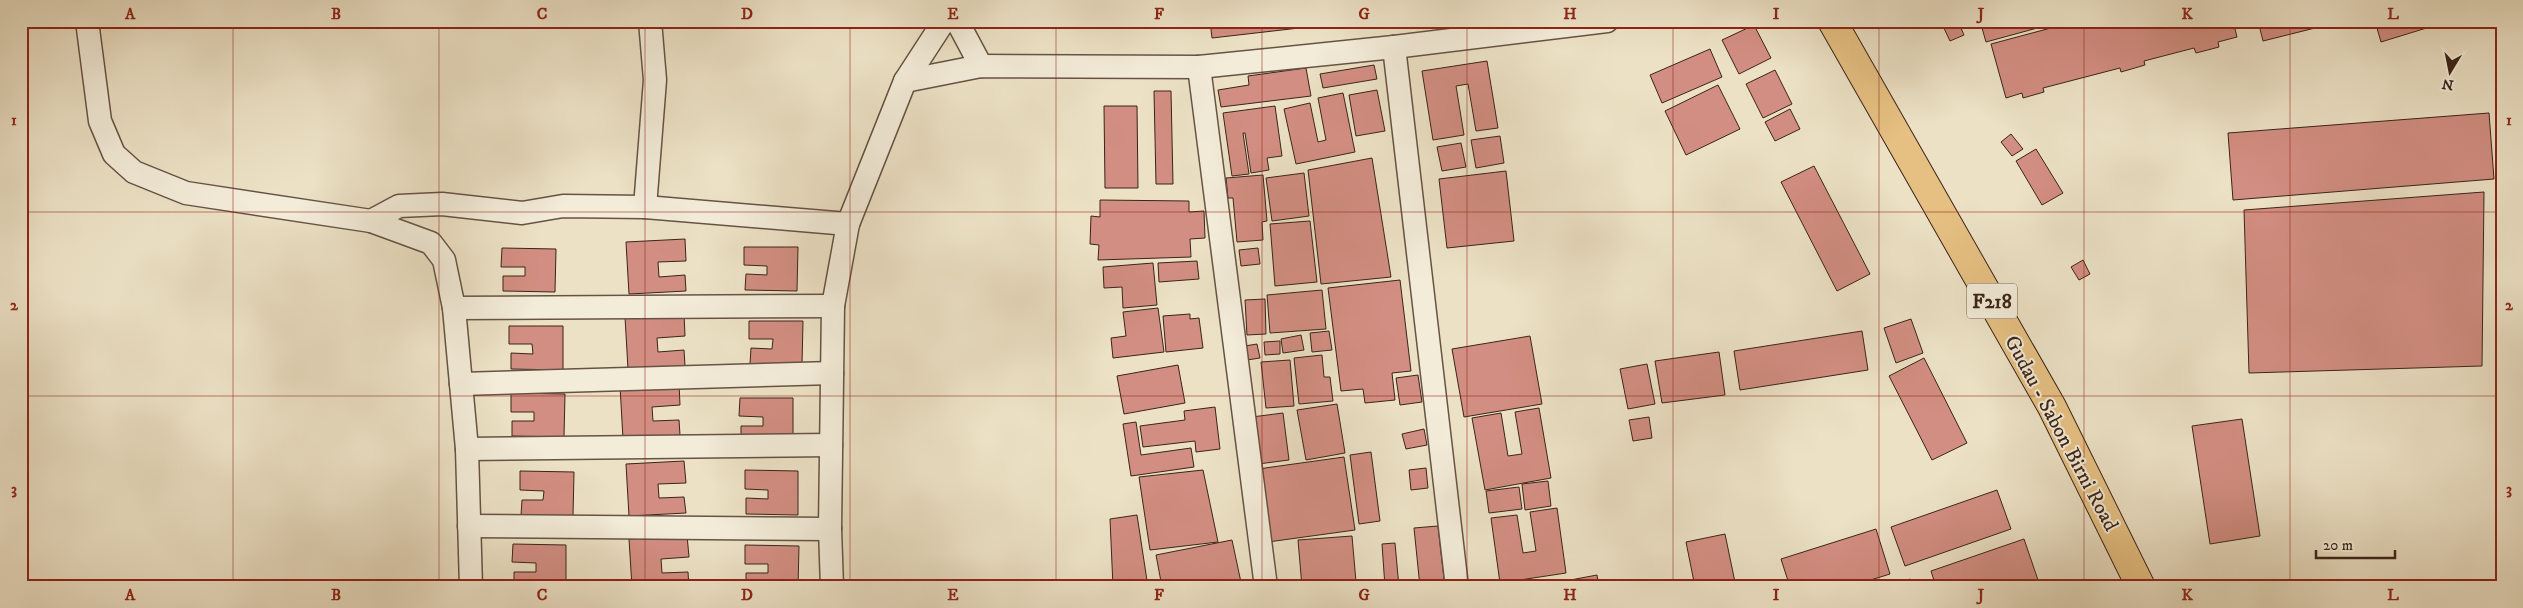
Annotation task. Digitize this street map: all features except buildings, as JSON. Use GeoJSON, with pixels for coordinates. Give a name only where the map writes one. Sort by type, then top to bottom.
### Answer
{"type":"FeatureCollection","features":[{"type":"Feature","properties":{"kind":"main road","name":"Gudau - Sabon Birni Road"},"geometry":{"type":"LineString","coordinates":[[1832,21],[2052,407],[2141,587]]}},
{"type":"Feature","properties":{"kind":"street"},"geometry":{"type":"LineString","coordinates":[[87,21],[100,121],[114,154],[134,172],[186,193],[372,220],[432,243],[444,260],[454,308],[467,449],[471,587]]}},
{"type":"Feature","properties":{"kind":"street"},"geometry":{"type":"LineString","coordinates":[[645,207],[655,80],[650,21]]}},
{"type":"Feature","properties":{"kind":"street"},"geometry":{"type":"LineString","coordinates":[[832,587],[830,529],[833,306],[848,224],[905,80],[944,21]]}},
{"type":"Feature","properties":{"kind":"street"},"geometry":{"type":"LineString","coordinates":[[957,21],[981,66]]}},
{"type":"Feature","properties":{"kind":"street"},"geometry":{"type":"LineString","coordinates":[[905,80],[981,66],[1199,67],[1394,47],[1607,21]]}},
{"type":"Feature","properties":{"kind":"street"},"geometry":{"type":"LineString","coordinates":[[1394,47],[1457,587]]}},
{"type":"Feature","properties":{"kind":"street"},"geometry":{"type":"LineString","coordinates":[[1199,67],[1266,587]]}},
{"type":"Feature","properties":{"kind":"street"},"geometry":{"type":"LineString","coordinates":[[372,220],[398,206],[442,204],[522,213],[563,206],[645,207],[848,224]]}},
{"type":"Feature","properties":{"kind":"street"},"geometry":{"type":"LineString","coordinates":[[454,308],[833,306]]}},
{"type":"Feature","properties":{"kind":"street"},"geometry":{"type":"LineString","coordinates":[[460,384],[832,373]]}},
{"type":"Feature","properties":{"kind":"street"},"geometry":{"type":"LineString","coordinates":[[467,449],[831,445]]}},
{"type":"Feature","properties":{"kind":"street"},"geometry":{"type":"LineString","coordinates":[[469,526],[830,529]]}}]}
